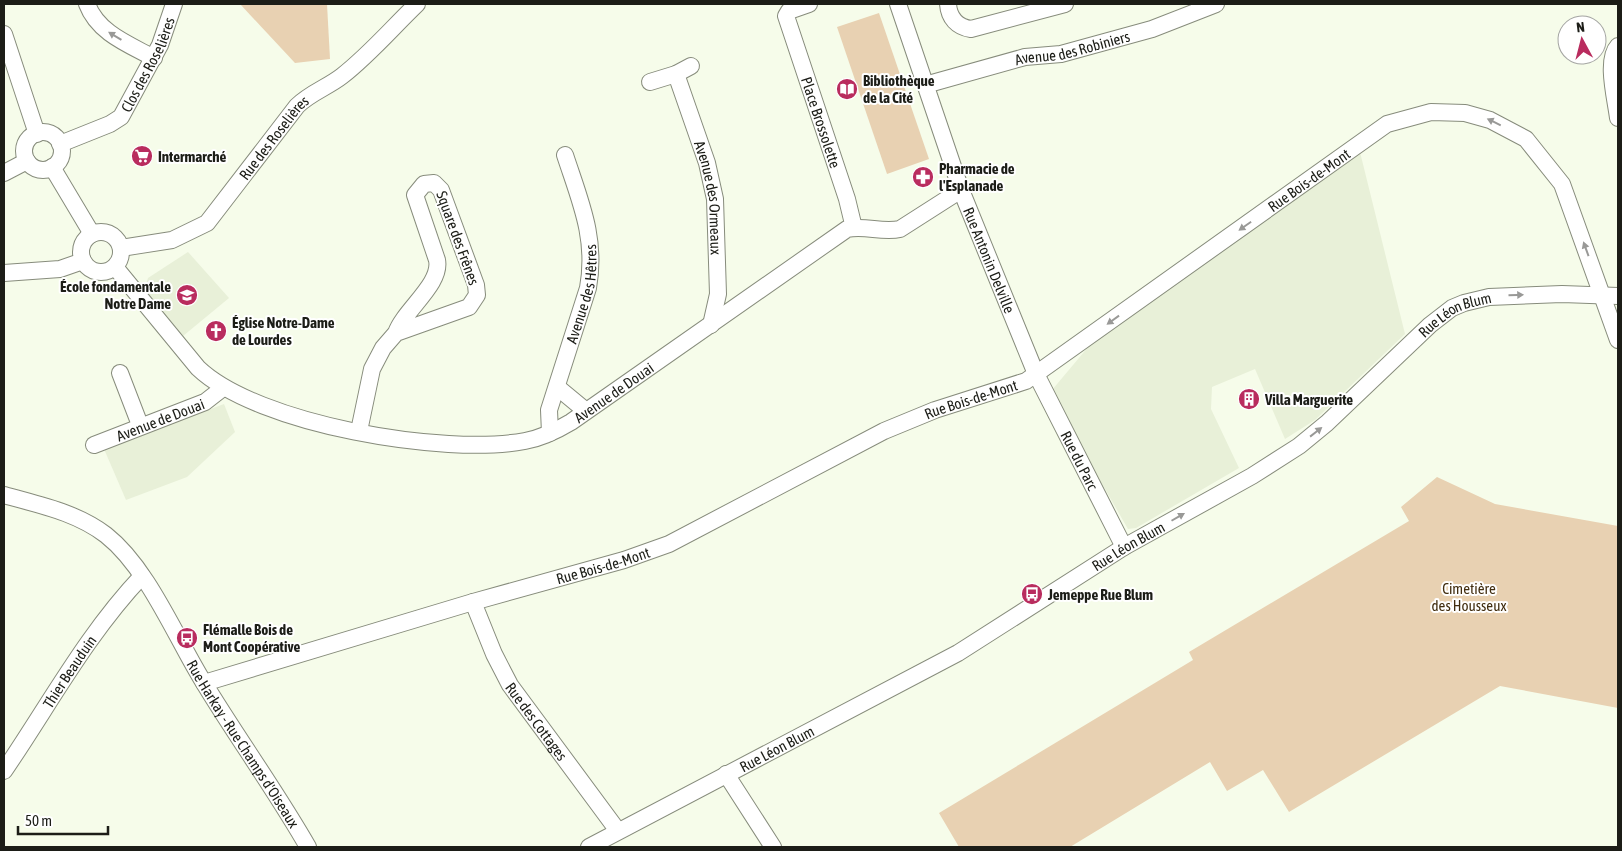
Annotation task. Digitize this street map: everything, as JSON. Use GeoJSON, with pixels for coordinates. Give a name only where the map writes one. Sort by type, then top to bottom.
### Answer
{"type":"FeatureCollection","features":[{"type":"Feature","properties":{"kind":"street"},"geometry":{"type":"LineString","coordinates":[[87,4],[93,17],[104,29],[154,58]]}},
{"type":"Feature","properties":{"kind":"street","name":"Clos des Roselières"},"geometry":{"type":"LineString","coordinates":[[60,144],[117,121],[125,111],[154,58],[174,4]]}},
{"type":"Feature","properties":{"kind":"street","name":"Rue des Roselières"},"geometry":{"type":"LineString","coordinates":[[121,248],[172,240],[207,223],[297,106],[340,77],[363,58],[417,4]]}},
{"type":"Feature","properties":{"kind":"street","name":"Place Brossolette"},"geometry":{"type":"LineString","coordinates":[[809,4],[778,16],[847,199],[854,228]]}},
{"type":"Feature","properties":{"kind":"street","name":"Rue Antonin Delville"},"geometry":{"type":"LineString","coordinates":[[898,4],[961,190],[1036,374]]}},
{"type":"Feature","properties":{"kind":"street"},"geometry":{"type":"LineString","coordinates":[[948,4],[953,20],[961,26],[971,29],[1037,8],[1065,4]]}},
{"type":"Feature","properties":{"kind":"street","name":"Avenue des Robiniers"},"geometry":{"type":"LineString","coordinates":[[925,86],[1025,58],[1061,54],[1152,29],[1216,4]]}},
{"type":"Feature","properties":{"kind":"street"},"geometry":{"type":"LineString","coordinates":[[4,34],[37,134]]}},
{"type":"Feature","properties":{"kind":"street"},"geometry":{"type":"LineString","coordinates":[[1618,46],[1611,61],[1618,118]]}},
{"type":"Feature","properties":{"kind":"street"},"geometry":{"type":"LineString","coordinates":[[650,82],[676,74],[691,66]]}},
{"type":"Feature","properties":{"kind":"street","name":"Avenue des Ormeaux"},"geometry":{"type":"LineString","coordinates":[[676,74],[713,186],[717,301],[711,324]]}},
{"type":"Feature","properties":{"kind":"street","name":"Rue Bois-de-Mont"},"geometry":{"type":"LineString","coordinates":[[204,683],[474,602],[624,560],[669,544],[884,431],[935,410],[1013,385],[1036,374],[1388,124],[1431,112],[1465,112],[1490,120],[1526,139],[1562,184],[1610,295],[1618,340]]}},
{"type":"Feature","properties":{"kind":"street"},"geometry":{"type":"LineString","coordinates":[[37,134],[53,136],[60,144],[60,160],[47,170],[36,168],[27,161],[25,145],[37,134]]}},
{"type":"Feature","properties":{"kind":"street","name":"Avenue des Hêtres"},"geometry":{"type":"LineString","coordinates":[[550,433],[549,410],[588,288],[592,260],[589,228],[565,155]]}},
{"type":"Feature","properties":{"kind":"street"},"geometry":{"type":"LineString","coordinates":[[4,173],[27,161]]}},
{"type":"Feature","properties":{"kind":"street"},"geometry":{"type":"LineString","coordinates":[[52,167],[92,234]]}},
{"type":"Feature","properties":{"kind":"street","name":"Square des Frênes"},"geometry":{"type":"LineString","coordinates":[[359,431],[372,369],[383,348],[396,334],[401,321],[438,272],[437,260],[415,195],[424,184],[434,183],[441,190],[476,284],[477,295],[472,304],[464,309],[396,334]]}},
{"type":"Feature","properties":{"kind":"street"},"geometry":{"type":"LineString","coordinates":[[854,228],[890,231],[900,229],[961,190]]}},
{"type":"Feature","properties":{"kind":"street","name":"Avenue de Douai"},"geometry":{"type":"LineString","coordinates":[[115,267],[198,368],[223,388],[285,413],[359,431],[419,441],[478,444],[526,441],[550,433],[586,411],[837,235],[854,228]]}},
{"type":"Feature","properties":{"kind":"street"},"geometry":{"type":"LineString","coordinates":[[101,232],[110,234],[117,240],[121,248],[120,258],[115,267],[104,273],[91,270],[83,261],[81,251],[84,241],[92,234],[101,232]]}},
{"type":"Feature","properties":{"kind":"street"},"geometry":{"type":"LineString","coordinates":[[4,273],[67,268],[83,261]]}},
{"type":"Feature","properties":{"kind":"street"},"geometry":{"type":"LineString","coordinates":[[717,284],[748,298]]}},
{"type":"Feature","properties":{"kind":"street","name":"Rue Léon Blum"},"geometry":{"type":"LineString","coordinates":[[589,847],[958,654],[1130,544],[1232,485],[1242,482],[1298,446],[1327,423],[1430,325],[1452,308],[1489,297],[1610,295]]}},
{"type":"Feature","properties":{"kind":"street"},"geometry":{"type":"LineString","coordinates":[[120,373],[140,425]]}},
{"type":"Feature","properties":{"kind":"street","name":"Rue du Parc"},"geometry":{"type":"LineString","coordinates":[[1036,374],[1130,544]]}},
{"type":"Feature","properties":{"kind":"street"},"geometry":{"type":"LineString","coordinates":[[557,387],[586,411]]}},
{"type":"Feature","properties":{"kind":"street","name":"Avenue de Douai"},"geometry":{"type":"LineString","coordinates":[[94,445],[140,425],[205,402],[223,388]]}},
{"type":"Feature","properties":{"kind":"street","name":"Rue Harkay - Rue Champs d'Oiseaux"},"geometry":{"type":"LineString","coordinates":[[4,495],[63,512],[84,521],[119,546],[142,576],[204,683],[308,847]]}},
{"type":"Feature","properties":{"kind":"street","name":"Thier Beauduin"},"geometry":{"type":"LineString","coordinates":[[4,771],[38,722],[68,671],[121,599],[142,576]]}},
{"type":"Feature","properties":{"kind":"street","name":"Rue des Cottages"},"geometry":{"type":"LineString","coordinates":[[474,602],[494,654],[510,685],[618,831]]}},
{"type":"Feature","properties":{"kind":"street"},"geometry":{"type":"LineString","coordinates":[[726,774],[773,847]]}},
{"type":"Feature","properties":{"kind":"shaded area"},"geometry":{"type":"Polygon","coordinates":[[[1360,152],[1405,334],[1315,420],[1285,439],[1255,369],[1212,387],[1211,409],[1239,468],[1136,528],[1128,529],[1094,470],[1052,390],[1089,346],[1360,152]]]}},
{"type":"Feature","properties":{"kind":"shaded area","name":"École fondamentale Notre Dame"},"geometry":{"type":"Polygon","coordinates":[[[188,252],[229,298],[183,336],[144,291],[148,278],[188,252]]]}},
{"type":"Feature","properties":{"kind":"shaded area"},"geometry":{"type":"Polygon","coordinates":[[[224,404],[235,432],[187,477],[126,500],[104,449],[224,404]]]}},
{"type":"Feature","properties":{"kind":"green space"},"geometry":{"type":"Polygon","coordinates":[[[240,4],[327,4],[330,59],[295,63],[240,4]]]}},
{"type":"Feature","properties":{"kind":"green space"},"geometry":{"type":"Polygon","coordinates":[[[879,13],[929,159],[887,174],[837,27],[879,13]]]}},
{"type":"Feature","properties":{"kind":"green space","name":"Cimetière des Housseux"},"geometry":{"type":"Polygon","coordinates":[[[1437,477],[1495,504],[1618,526],[1618,708],[1500,686],[1289,812],[1263,770],[1227,791],[1210,762],[1070,847],[959,847],[939,813],[1193,660],[1189,652],[1409,521],[1401,507],[1437,477]]]}},
{"type":"Feature","properties":{"kind":"place","name":"Bibliothèque de la Cité"},"geometry":{"type":"Point","coordinates":[847,89]}},
{"type":"Feature","properties":{"kind":"place","name":"Intermarché"},"geometry":{"type":"Point","coordinates":[142,156]}},
{"type":"Feature","properties":{"kind":"place","name":"Pharmacie de l'Esplanade"},"geometry":{"type":"Point","coordinates":[923,177]}},
{"type":"Feature","properties":{"kind":"place","name":"École fondamentale Notre Dame"},"geometry":{"type":"Point","coordinates":[187,295]}},
{"type":"Feature","properties":{"kind":"place","name":"Église Notre-Dame de Lourdes"},"geometry":{"type":"Point","coordinates":[216,331]}},
{"type":"Feature","properties":{"kind":"place","name":"Villa Marguerite"},"geometry":{"type":"Point","coordinates":[1249,399]}},
{"type":"Feature","properties":{"kind":"place","name":"Jemeppe Rue Blum"},"geometry":{"type":"Point","coordinates":[1032,594]}},
{"type":"Feature","properties":{"kind":"place","name":"Flémalle Bois de Mont Coopérative"},"geometry":{"type":"Point","coordinates":[187,638]}}]}
